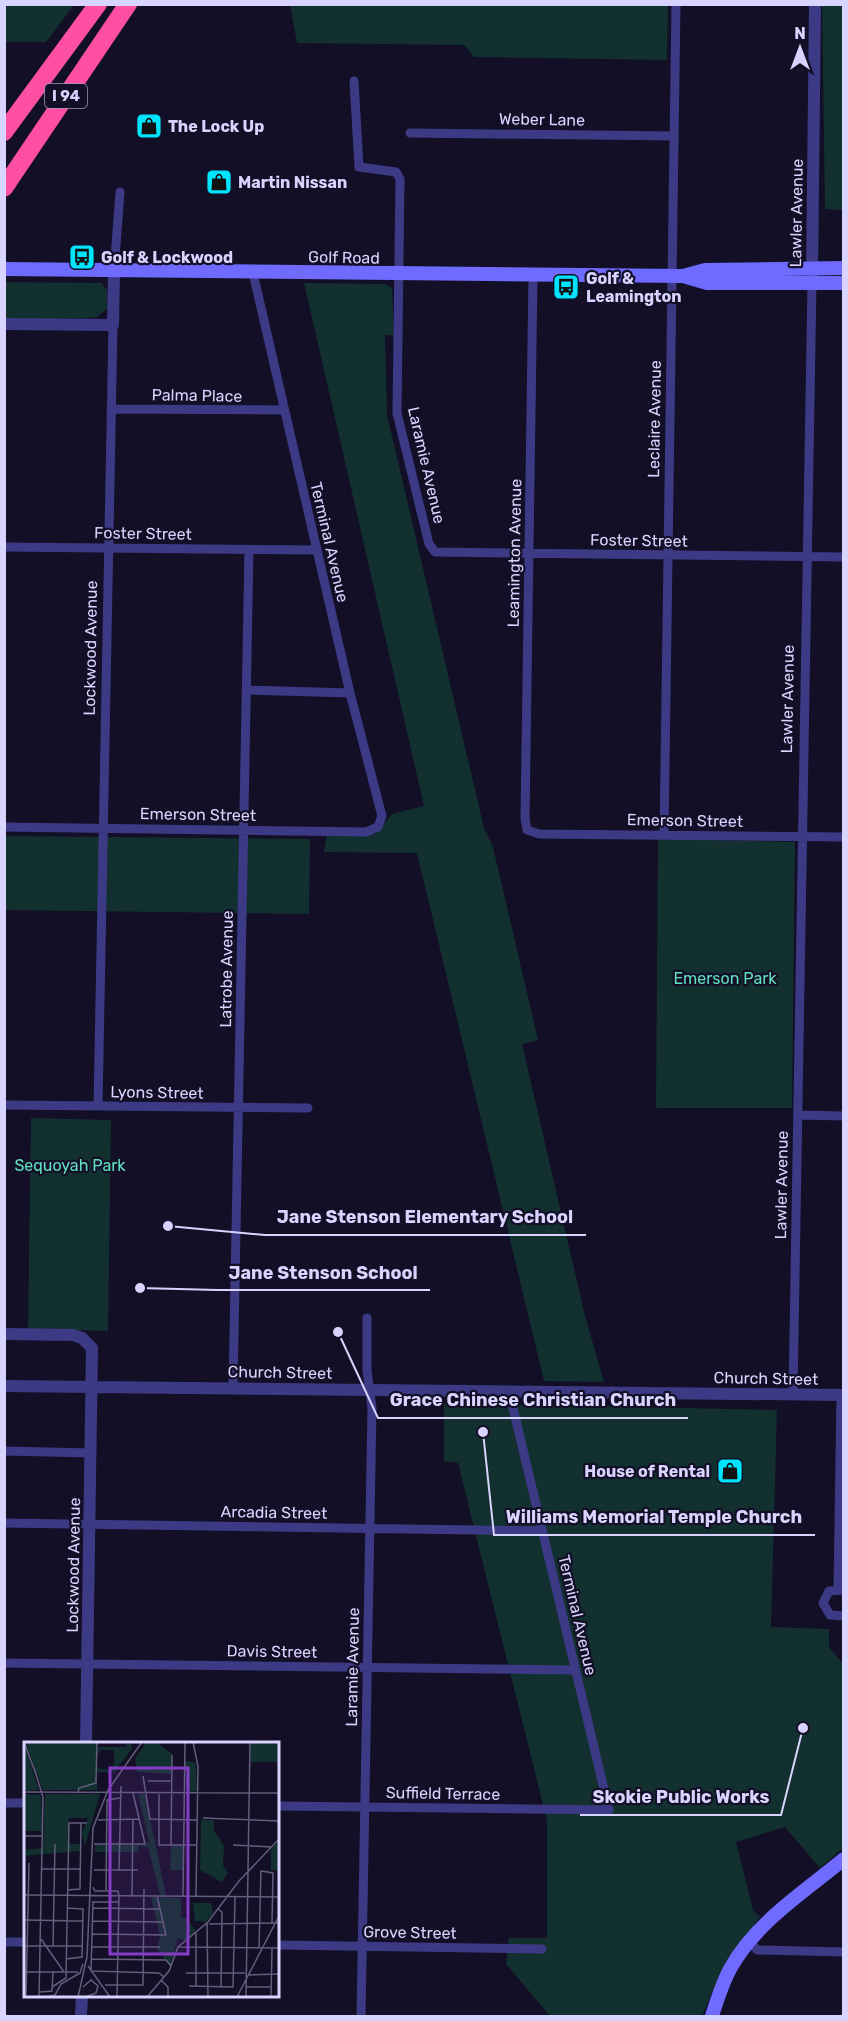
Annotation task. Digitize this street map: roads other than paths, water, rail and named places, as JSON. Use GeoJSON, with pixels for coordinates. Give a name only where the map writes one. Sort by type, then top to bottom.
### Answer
{"type":"FeatureCollection","features":[{"type":"Feature","properties":{"kind":"highway","name":"I 94"},"geometry":{"type":"LineString","coordinates":[[4,132],[98,4]]}},
{"type":"Feature","properties":{"kind":"highway","name":"I 94"},"geometry":{"type":"LineString","coordinates":[[4,188],[128,4]]}},
{"type":"Feature","properties":{"kind":"main road","name":"Golf Road"},"geometry":{"type":"LineString","coordinates":[[4,269],[677,276],[705,270],[843,268]]}},
{"type":"Feature","properties":{"kind":"main road","name":"Golf Road"},"geometry":{"type":"LineString","coordinates":[[677,276],[706,283],[843,283]]}},
{"type":"Feature","properties":{"kind":"main road"},"geometry":{"type":"LineString","coordinates":[[712,2016],[731,1968],[750,1941],[764,1926],[843,1859]]}},
{"type":"Feature","properties":{"kind":"street","name":"Leclaire Avenue"},"geometry":{"type":"LineString","coordinates":[[664,835],[666,555],[677,276],[674,136],[676,4]]}},
{"type":"Feature","properties":{"kind":"street","name":"Lawler Avenue"},"geometry":{"type":"LineString","coordinates":[[793,1394],[815,4]]}},
{"type":"Feature","properties":{"kind":"street","name":"Laramie Avenue"},"geometry":{"type":"LineString","coordinates":[[354,81],[359,167],[396,172],[400,179],[397,413],[429,544],[435,552]]}},
{"type":"Feature","properties":{"kind":"street","name":"Weber Lane"},"geometry":{"type":"LineString","coordinates":[[410,133],[674,136]]}},
{"type":"Feature","properties":{"kind":"street","name":"Lockwood Avenue"},"geometry":{"type":"LineString","coordinates":[[98,1106],[114,271],[120,192]]}},
{"type":"Feature","properties":{"kind":"street","name":"Terminal Avenue"},"geometry":{"type":"LineString","coordinates":[[253,273],[316,550],[382,816]]}},
{"type":"Feature","properties":{"kind":"street","name":"Leamington Avenue"},"geometry":{"type":"LineString","coordinates":[[527,830],[525,819],[533,276]]}},
{"type":"Feature","properties":{"kind":"street"},"geometry":{"type":"LineString","coordinates":[[4,324],[113,325]]}},
{"type":"Feature","properties":{"kind":"street","name":"Palma Place"},"geometry":{"type":"LineString","coordinates":[[111,409],[283,410]]}},
{"type":"Feature","properties":{"kind":"street","name":"Foster Street"},"geometry":{"type":"LineString","coordinates":[[4,547],[316,550]]}},
{"type":"Feature","properties":{"kind":"street","name":"Latrobe Avenue"},"geometry":{"type":"LineString","coordinates":[[233,1388],[249,550]]}},
{"type":"Feature","properties":{"kind":"street","name":"Foster Street"},"geometry":{"type":"LineString","coordinates":[[435,552],[843,557]]}},
{"type":"Feature","properties":{"kind":"street"},"geometry":{"type":"LineString","coordinates":[[246,690],[350,693]]}},
{"type":"Feature","properties":{"kind":"street","name":"Emerson Street"},"geometry":{"type":"LineString","coordinates":[[4,826],[366,832],[378,827],[382,816]]}},
{"type":"Feature","properties":{"kind":"street","name":"Emerson Street"},"geometry":{"type":"LineString","coordinates":[[527,830],[539,834],[843,837]]}},
{"type":"Feature","properties":{"kind":"street","name":"Lyons Street"},"geometry":{"type":"LineString","coordinates":[[4,1105],[308,1108]]}},
{"type":"Feature","properties":{"kind":"street"},"geometry":{"type":"LineString","coordinates":[[799,1115],[843,1116]]}},
{"type":"Feature","properties":{"kind":"street","name":"Laramie Avenue"},"geometry":{"type":"LineString","coordinates":[[362,2016],[372,1408],[369,1390],[367,1318]]}},
{"type":"Feature","properties":{"kind":"street","name":"Lockwood Avenue"},"geometry":{"type":"LineString","coordinates":[[4,1334],[73,1335],[82,1338],[92,1348],[86,1742]]}},
{"type":"Feature","properties":{"kind":"street","name":"Church Street"},"geometry":{"type":"LineString","coordinates":[[4,1386],[842,1395]]}},
{"type":"Feature","properties":{"kind":"street","name":"Terminal Avenue"},"geometry":{"type":"LineString","coordinates":[[509,1391],[609,1810]]}},
{"type":"Feature","properties":{"kind":"street"},"geometry":{"type":"LineString","coordinates":[[842,1395],[841,1590],[826,1595],[824,1608],[834,1617],[843,1616]]}},
{"type":"Feature","properties":{"kind":"street"},"geometry":{"type":"LineString","coordinates":[[4,1451],[92,1453]]}},
{"type":"Feature","properties":{"kind":"street","name":"Arcadia Street"},"geometry":{"type":"LineString","coordinates":[[4,1523],[542,1531]]}},
{"type":"Feature","properties":{"kind":"street","name":"Davis Street"},"geometry":{"type":"LineString","coordinates":[[4,1663],[575,1670]]}},
{"type":"Feature","properties":{"kind":"street"},"geometry":{"type":"LineString","coordinates":[[4,1803],[24,1803]]}},
{"type":"Feature","properties":{"kind":"street","name":"Suffield Terrace"},"geometry":{"type":"LineString","coordinates":[[279,1806],[609,1810]]}},
{"type":"Feature","properties":{"kind":"street"},"geometry":{"type":"LineString","coordinates":[[750,1941],[757,1950],[843,1952]]}},
{"type":"Feature","properties":{"kind":"street"},"geometry":{"type":"LineString","coordinates":[[4,1942],[24,1942]]}},
{"type":"Feature","properties":{"kind":"street","name":"Grove Street"},"geometry":{"type":"LineString","coordinates":[[279,1945],[542,1949]]}},
{"type":"Feature","properties":{"kind":"street"},"geometry":{"type":"LineString","coordinates":[[81,2016],[82,1997]]}},
{"type":"Feature","properties":{"kind":"place","name":"The Lock Up"},"geometry":{"type":"Point","coordinates":[149,126]}},
{"type":"Feature","properties":{"kind":"place","name":"Martin Nissan"},"geometry":{"type":"Point","coordinates":[219,182]}},
{"type":"Feature","properties":{"kind":"place","name":"Golf & Lockwood"},"geometry":{"type":"Point","coordinates":[82,257]}},
{"type":"Feature","properties":{"kind":"place","name":"Golf & Leamington"},"geometry":{"type":"Point","coordinates":[566,287]}},
{"type":"Feature","properties":{"kind":"place","name":"Jane Stenson Elementary School"},"geometry":{"type":"Point","coordinates":[168,1226]}},
{"type":"Feature","properties":{"kind":"place","name":"Jane Stenson School"},"geometry":{"type":"Point","coordinates":[140,1288]}},
{"type":"Feature","properties":{"kind":"place","name":"Grace Chinese Christian Church"},"geometry":{"type":"Point","coordinates":[338,1332]}},
{"type":"Feature","properties":{"kind":"place","name":"Williams Memorial Temple Church"},"geometry":{"type":"Point","coordinates":[483,1432]}},
{"type":"Feature","properties":{"kind":"place","name":"House of Rental"},"geometry":{"type":"Point","coordinates":[730,1471]}},
{"type":"Feature","properties":{"kind":"place","name":"Skokie Public Works"},"geometry":{"type":"Point","coordinates":[803,1728]}},
{"type":"Feature","properties":{"kind":"park label","name":"Emerson Park"},"geometry":{"type":"Point","coordinates":[725,978]}},
{"type":"Feature","properties":{"kind":"park label","name":"Sequoyah Park"},"geometry":{"type":"Point","coordinates":[70,1165]}}]}
